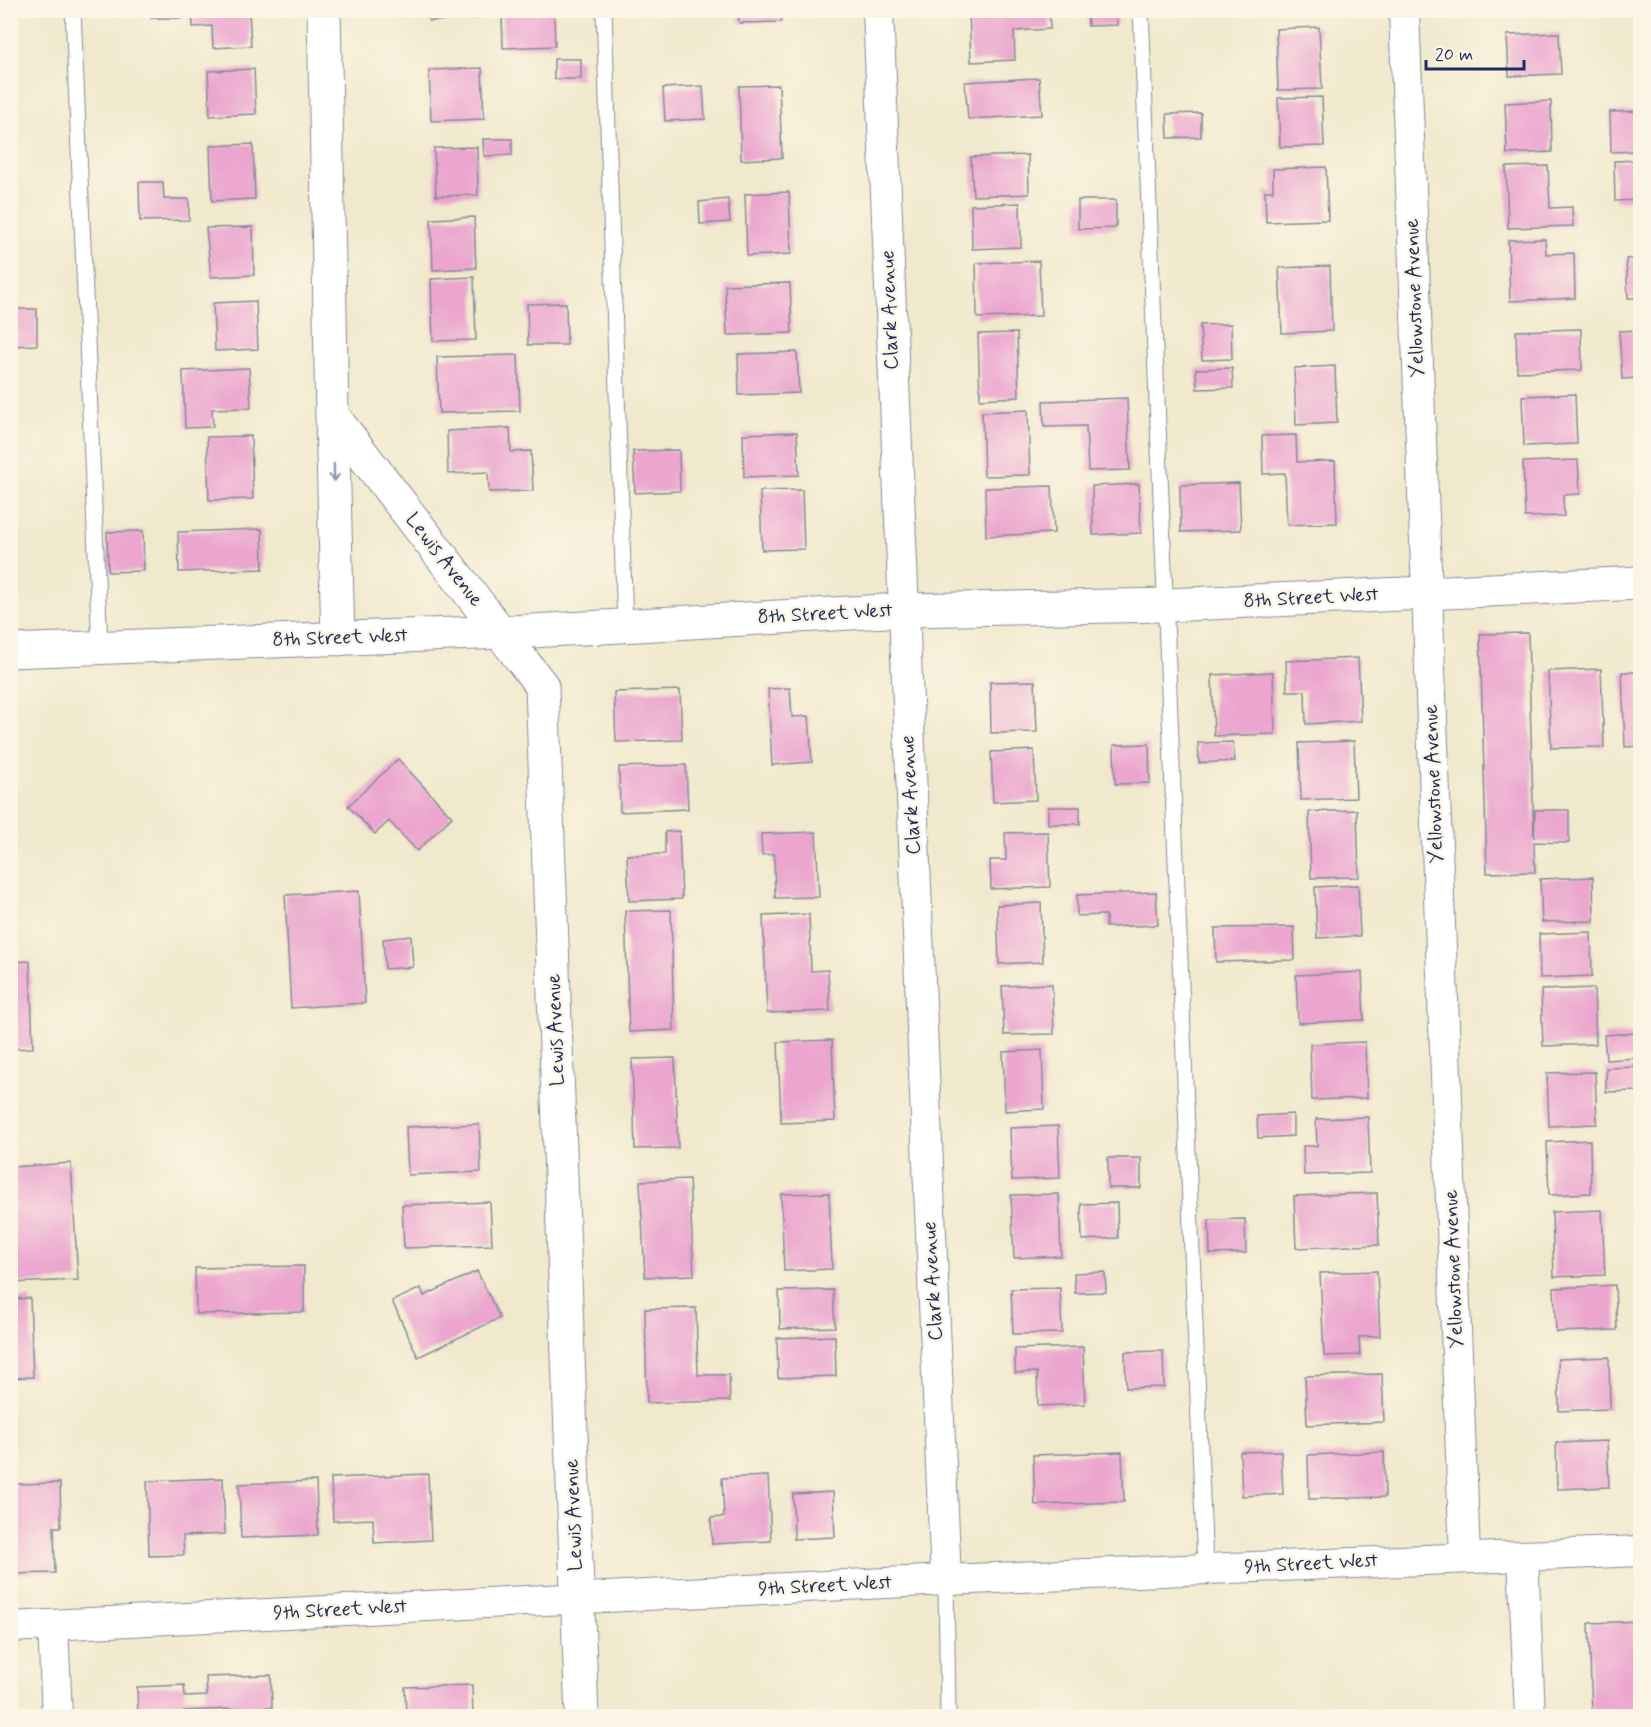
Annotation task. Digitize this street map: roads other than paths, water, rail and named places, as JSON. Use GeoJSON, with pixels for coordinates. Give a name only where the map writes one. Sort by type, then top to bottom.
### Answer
{"type":"FeatureCollection","features":[{"type":"Feature","properties":{"kind":"street"},"geometry":{"type":"LineString","coordinates":[[324,10],[338,639]]}},
{"type":"Feature","properties":{"kind":"street","name":"Clark Avenue"},"geometry":{"type":"LineString","coordinates":[[878,10],[946,1580]]}},
{"type":"Feature","properties":{"kind":"street","name":"Yellowstone Avenue"},"geometry":{"type":"LineString","coordinates":[[1404,10],[1465,1557]]}},
{"type":"Feature","properties":{"kind":"street","name":"Lewis Avenue"},"geometry":{"type":"LineString","coordinates":[[332,415],[542,686],[582,1716]]}},
{"type":"Feature","properties":{"kind":"street","name":"8th Street West"},"geometry":{"type":"LineString","coordinates":[[10,651],[500,632],[903,610],[1167,605],[1641,583]]}},
{"type":"Feature","properties":{"kind":"street","name":"9th Street West"},"geometry":{"type":"LineString","coordinates":[[10,1627],[946,1580],[1641,1551]]}},
{"type":"Feature","properties":{"kind":"street"},"geometry":{"type":"LineString","coordinates":[[1523,1557],[1530,1716]]}},
{"type":"Feature","properties":{"kind":"street"},"geometry":{"type":"LineString","coordinates":[[53,1625],[57,1716]]}},
{"type":"Feature","properties":{"kind":"lane"},"geometry":{"type":"LineString","coordinates":[[73,10],[100,648]]}},
{"type":"Feature","properties":{"kind":"lane"},"geometry":{"type":"LineString","coordinates":[[604,10],[625,626]]}},
{"type":"Feature","properties":{"kind":"lane"},"geometry":{"type":"LineString","coordinates":[[1141,10],[1167,605],[1204,1568]]}},
{"type":"Feature","properties":{"kind":"lane"},"geometry":{"type":"LineString","coordinates":[[946,1580],[948,1716]]}}]}
